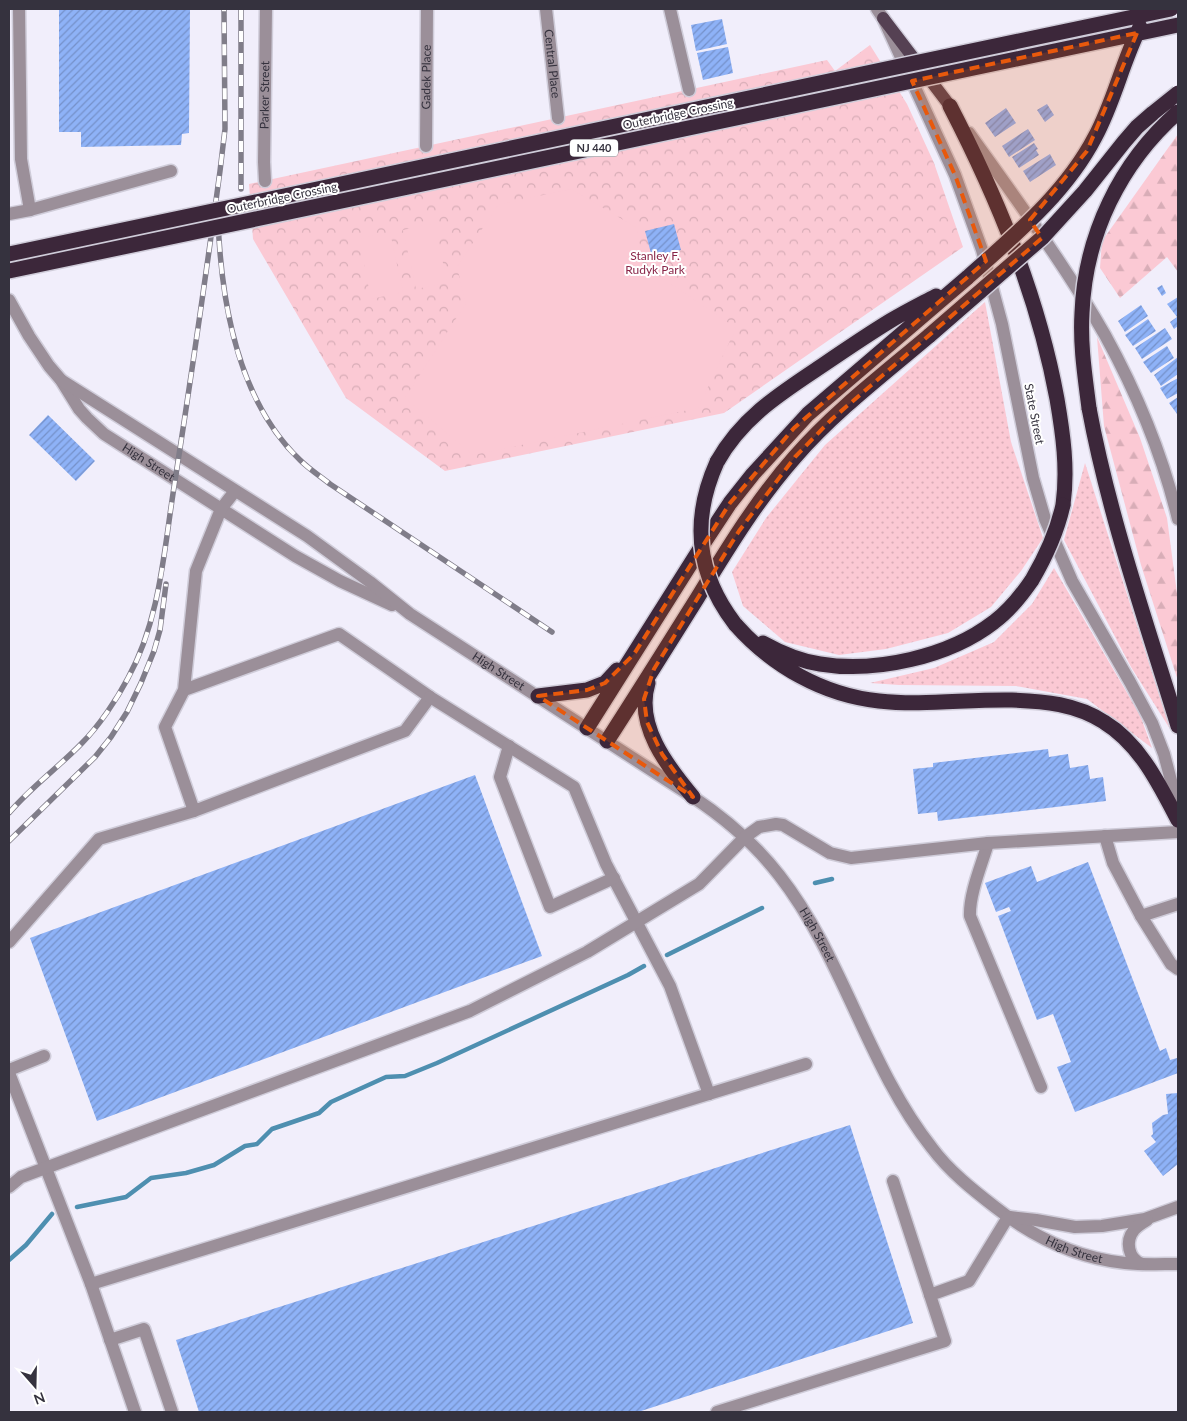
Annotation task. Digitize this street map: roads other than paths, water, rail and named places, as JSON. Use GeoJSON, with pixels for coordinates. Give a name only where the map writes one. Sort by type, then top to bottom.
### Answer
{"type":"FeatureCollection","features":[{"type":"Feature","properties":{"kind":"highway"},"geometry":{"type":"LineString","coordinates":[[587,728],[705,541],[736,495],[753,474],[808,414],[913,316],[968,277],[1024,226],[1055,194],[1078,165],[1096,136],[1138,32],[1151,9]]}},
{"type":"Feature","properties":{"kind":"highway","name":"Outerbridge Crossing"},"geometry":{"type":"LineString","coordinates":[[9,254],[1171,9]]}},
{"type":"Feature","properties":{"kind":"highway","name":"Outerbridge Crossing"},"geometry":{"type":"LineString","coordinates":[[9,270],[1178,25]]}},
{"type":"Feature","properties":{"kind":"highway"},"geometry":{"type":"LineString","coordinates":[[607,741],[739,531],[761,499],[807,443],[832,419],[1043,237],[1085,191],[1137,127],[1178,93]]}},
{"type":"Feature","properties":{"kind":"highway"},"geometry":{"type":"LineString","coordinates":[[735,624],[747,634],[769,646],[807,662],[850,667],[880,665],[924,656],[973,636],[1002,615],[1032,580],[1054,537],[1063,505],[1065,475],[1064,443],[1052,375],[1022,267],[981,168],[950,106]]}},
{"type":"Feature","properties":{"kind":"highway"},"geometry":{"type":"LineString","coordinates":[[1178,112],[1150,139],[1126,171],[1106,209],[1095,240],[1086,276],[1082,313],[1083,364],[1089,408],[1102,467],[1112,510],[1178,726]]}},
{"type":"Feature","properties":{"kind":"highway"},"geometry":{"type":"LineString","coordinates":[[913,316],[875,331],[788,388],[767,403],[739,430],[724,450],[717,462],[708,487],[702,508],[701,521],[701,546],[707,572],[714,590],[735,624],[765,653],[795,674],[830,690],[854,697],[892,702],[1041,701],[1069,706],[1093,716],[1103,721],[1122,736],[1139,753],[1178,820]]}},
{"type":"Feature","properties":{"kind":"highway"},"geometry":{"type":"LineString","coordinates":[[538,696],[587,690],[605,683],[634,654]]}},
{"type":"Feature","properties":{"kind":"highway"},"geometry":{"type":"LineString","coordinates":[[654,669],[644,699],[647,722],[662,754],[676,776],[693,797]]}},
{"type":"Feature","properties":{"kind":"main road","name":"State Street"},"geometry":{"type":"LineString","coordinates":[[880,13],[950,106]]}},
{"type":"Feature","properties":{"kind":"street"},"geometry":{"type":"LineString","coordinates":[[18,9],[14,60],[21,159],[30,210]]}},
{"type":"Feature","properties":{"kind":"street","name":"Parker Street"},"geometry":{"type":"LineString","coordinates":[[265,181],[266,9]]}},
{"type":"Feature","properties":{"kind":"street","name":"Gadek Place"},"geometry":{"type":"LineString","coordinates":[[426,146],[427,9]]}},
{"type":"Feature","properties":{"kind":"street","name":"Central Place"},"geometry":{"type":"LineString","coordinates":[[546,9],[558,118]]}},
{"type":"Feature","properties":{"kind":"street"},"geometry":{"type":"LineString","coordinates":[[670,9],[689,90]]}},
{"type":"Feature","properties":{"kind":"street","name":"State Street"},"geometry":{"type":"LineString","coordinates":[[880,13],[955,175],[982,250],[1002,324],[1033,478],[1045,519],[1072,581],[1152,723],[1164,754],[1178,807]]}},
{"type":"Feature","properties":{"kind":"street","name":"State Street"},"geometry":{"type":"LineString","coordinates":[[950,106],[1066,271],[1106,337],[1130,384],[1154,439],[1166,472],[1178,519]]}},
{"type":"Feature","properties":{"kind":"street"},"geometry":{"type":"LineString","coordinates":[[9,214],[30,210],[171,171]]}},
{"type":"Feature","properties":{"kind":"street","name":"High Street"},"geometry":{"type":"LineString","coordinates":[[9,300],[29,336],[83,413],[104,434],[295,556],[363,593],[410,614]]}},
{"type":"Feature","properties":{"kind":"street","name":"High Street"},"geometry":{"type":"LineString","coordinates":[[61,380],[328,550],[410,614],[693,797],[746,837],[779,875],[810,921],[892,1085],[932,1150],[961,1179],[1008,1217],[1041,1237],[1075,1251],[1108,1260],[1139,1264],[1178,1264]]}},
{"type":"Feature","properties":{"kind":"street"},"geometry":{"type":"LineString","coordinates":[[194,811],[166,727],[184,690],[196,571],[221,509],[235,490]]}},
{"type":"Feature","properties":{"kind":"street"},"geometry":{"type":"LineString","coordinates":[[184,690],[339,634],[430,697],[574,787],[606,864],[670,986],[709,1094]]}},
{"type":"Feature","properties":{"kind":"street"},"geometry":{"type":"LineString","coordinates":[[9,942],[99,839],[194,811],[405,731],[430,697]]}},
{"type":"Feature","properties":{"kind":"street"},"geometry":{"type":"LineString","coordinates":[[509,746],[500,778],[550,907],[614,878]]}},
{"type":"Feature","properties":{"kind":"street"},"geometry":{"type":"LineString","coordinates":[[9,1187],[21,1177],[470,1011],[586,952],[699,884],[746,837],[759,827],[776,824],[783,825],[830,853],[851,858],[988,843],[1178,832]]}},
{"type":"Feature","properties":{"kind":"street"},"geometry":{"type":"LineString","coordinates":[[1105,836],[1112,863],[1141,916],[1171,964],[1178,969]]}},
{"type":"Feature","properties":{"kind":"street"},"geometry":{"type":"LineString","coordinates":[[988,843],[972,896],[970,916],[1041,1087]]}},
{"type":"Feature","properties":{"kind":"street"},"geometry":{"type":"LineString","coordinates":[[1141,916],[1178,904]]}},
{"type":"Feature","properties":{"kind":"street"},"geometry":{"type":"LineString","coordinates":[[44,1056],[9,1071],[91,1284],[135,1412]]}},
{"type":"Feature","properties":{"kind":"street"},"geometry":{"type":"LineString","coordinates":[[91,1284],[806,1064]]}},
{"type":"Feature","properties":{"kind":"street"},"geometry":{"type":"LineString","coordinates":[[718,1412],[945,1341],[893,1181]]}},
{"type":"Feature","properties":{"kind":"street"},"geometry":{"type":"LineString","coordinates":[[1178,1207],[1139,1225],[1130,1235],[1129,1249],[1130,1255],[1139,1264],[1178,1271]]}},
{"type":"Feature","properties":{"kind":"street"},"geometry":{"type":"LineString","coordinates":[[930,1295],[969,1281],[1008,1217],[1088,1227],[1132,1222],[1156,1216]]}},
{"type":"Feature","properties":{"kind":"street"},"geometry":{"type":"LineString","coordinates":[[110,1340],[144,1329],[172,1412]]}},
{"type":"Feature","properties":{"kind":"waterway"},"geometry":{"type":"LineString","coordinates":[[815,883],[832,879]]}},
{"type":"Feature","properties":{"kind":"waterway"},"geometry":{"type":"LineString","coordinates":[[667,955],[762,908]]}},
{"type":"Feature","properties":{"kind":"waterway"},"geometry":{"type":"LineString","coordinates":[[77,1207],[126,1197],[151,1178],[186,1173],[214,1165],[245,1146],[257,1144],[272,1129],[319,1113],[331,1102],[386,1077],[405,1076],[437,1063],[644,966]]}},
{"type":"Feature","properties":{"kind":"waterway"},"geometry":{"type":"LineString","coordinates":[[9,1260],[26,1245],[52,1214]]}},
{"type":"Feature","properties":{"kind":"railway"},"geometry":{"type":"LineString","coordinates":[[9,813],[26,794],[95,729],[124,686],[148,631],[164,557],[193,365],[225,129],[224,9]]}},
{"type":"Feature","properties":{"kind":"railway"},"geometry":{"type":"LineString","coordinates":[[241,9],[241,189]]}},
{"type":"Feature","properties":{"kind":"railway"},"geometry":{"type":"LineString","coordinates":[[218,219],[223,283],[236,348],[247,379],[261,409],[279,436],[303,463],[330,484],[552,632]]}},
{"type":"Feature","properties":{"kind":"railway"},"geometry":{"type":"LineString","coordinates":[[9,841],[95,757],[127,712],[154,651],[160,630],[166,584]]}},
{"type":"Feature","properties":{"kind":"park label","name":"Stanley F. Rudyk Park"},"geometry":{"type":"Point","coordinates":[655,263]}}]}
